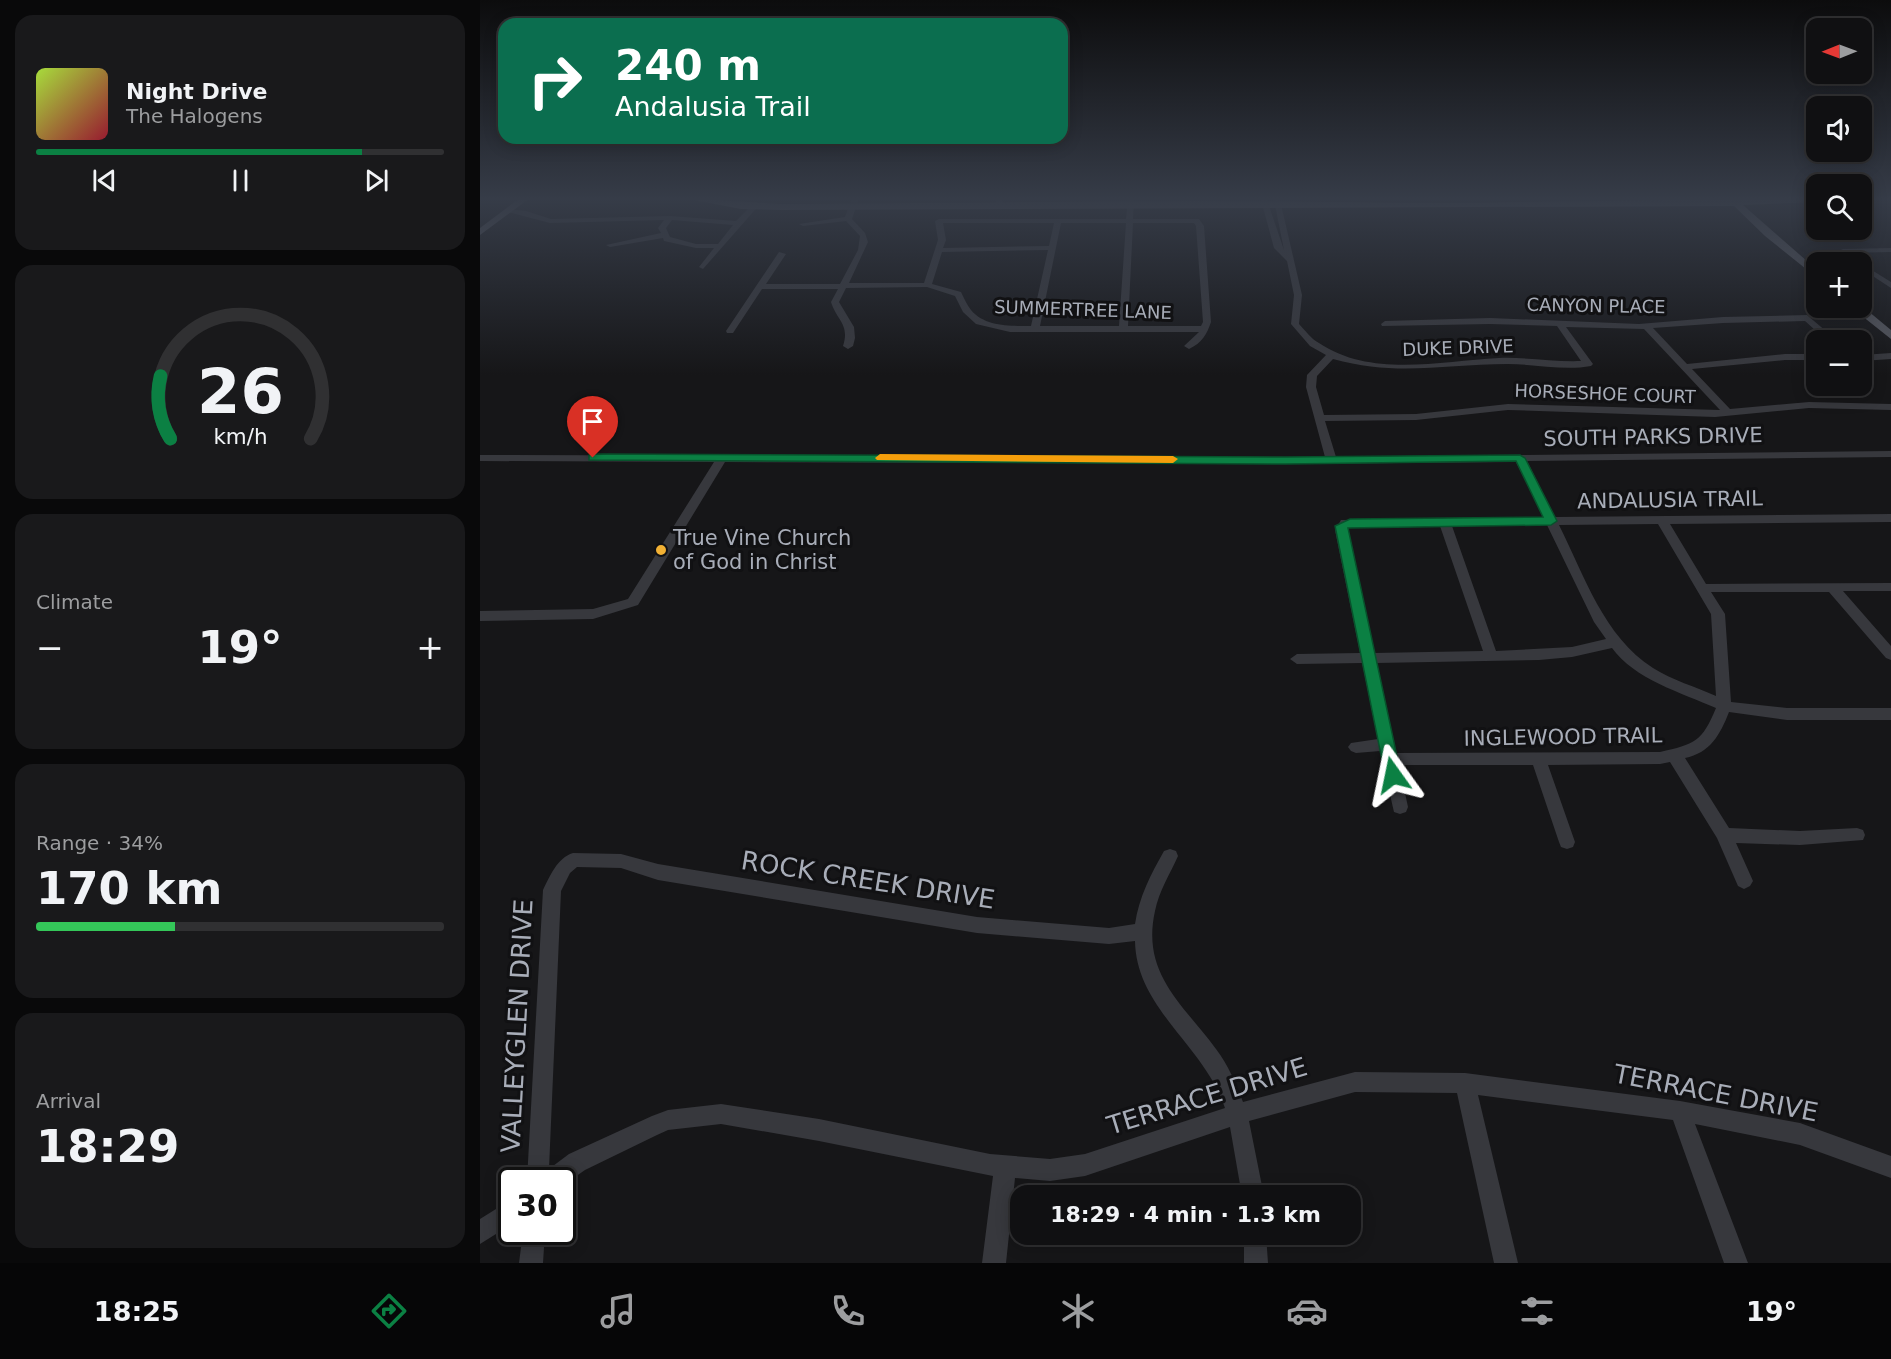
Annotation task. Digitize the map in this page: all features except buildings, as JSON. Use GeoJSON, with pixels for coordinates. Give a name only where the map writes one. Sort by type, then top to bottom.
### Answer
{"type":"FeatureCollection","features":[{"type":"Feature","properties":{"kind":"main road"},"geometry":{"type":"LineString","coordinates":[[1869,318],[1891,336]]}},
{"type":"Feature","properties":{"kind":"street"},"geometry":{"type":"LineString","coordinates":[[703,267],[711,257]]}},
{"type":"Feature","properties":{"kind":"street"},"geometry":{"type":"LineString","coordinates":[[730,331],[780,257]]}},
{"type":"Feature","properties":{"kind":"street"},"geometry":{"type":"LineString","coordinates":[[848,346],[853,334],[835,305],[841,286],[859,257]]}},
{"type":"Feature","properties":{"kind":"street"},"geometry":{"type":"LineString","coordinates":[[927,285],[936,257]]}},
{"type":"Feature","properties":{"kind":"street"},"geometry":{"type":"LineString","coordinates":[[1035,329],[1051,257]]}},
{"type":"Feature","properties":{"kind":"street"},"geometry":{"type":"LineString","coordinates":[[1123,330],[1127,257]]}},
{"type":"Feature","properties":{"kind":"street"},"geometry":{"type":"LineString","coordinates":[[1189,346],[1205,329],[1206,305],[1202,257]]}},
{"type":"Feature","properties":{"kind":"street"},"geometry":{"type":"LineString","coordinates":[[1286,257],[1290,261]]}},
{"type":"Feature","properties":{"kind":"street"},"geometry":{"type":"LineString","coordinates":[[1289,257],[1290,261]]}},
{"type":"Feature","properties":{"kind":"street","name":"DUKE DRIVE"},"geometry":{"type":"LineString","coordinates":[[1290,261],[1298,295],[1293,318],[1295,324],[1310,342],[1332,355],[1352,362],[1384,368],[1502,361],[1588,364],[1558,323]]}},
{"type":"Feature","properties":{"kind":"street"},"geometry":{"type":"LineString","coordinates":[[1872,273],[1891,286]]}},
{"type":"Feature","properties":{"kind":"street","name":"SUMMERTREE LANE"},"geometry":{"type":"LineString","coordinates":[[759,287],[927,285],[957,290],[966,310],[977,321],[1010,329],[1205,329]]}},
{"type":"Feature","properties":{"kind":"street","name":"CANYON PLACE"},"geometry":{"type":"LineString","coordinates":[[1385,324],[1490,321],[1646,326],[1723,320],[1807,318],[1820,330]]}},
{"type":"Feature","properties":{"kind":"street"},"geometry":{"type":"LineString","coordinates":[[964,326],[977,321]]}},
{"type":"Feature","properties":{"kind":"street"},"geometry":{"type":"LineString","coordinates":[[1646,326],[1728,413]]}},
{"type":"Feature","properties":{"kind":"street"},"geometry":{"type":"LineString","coordinates":[[1331,460],[1311,387],[1312,375],[1332,355]]}},
{"type":"Feature","properties":{"kind":"street"},"geometry":{"type":"LineString","coordinates":[[1685,367],[1806,357]]}},
{"type":"Feature","properties":{"kind":"street"},"geometry":{"type":"LineString","coordinates":[[1872,357],[1888,358]]}},
{"type":"Feature","properties":{"kind":"street","name":"HORSESHOE COURT"},"geometry":{"type":"LineString","coordinates":[[1319,418],[1416,417],[1508,407],[1728,413],[1809,405],[1891,407]]}},
{"type":"Feature","properties":{"kind":"street","name":"SOUTH PARKS DRIVE"},"geometry":{"type":"LineString","coordinates":[[480,458],[1331,460],[1891,454]]}},
{"type":"Feature","properties":{"kind":"street"},"geometry":{"type":"LineString","coordinates":[[480,616],[593,614],[633,602],[722,458]]}},
{"type":"Feature","properties":{"kind":"street"},"geometry":{"type":"LineString","coordinates":[[1520,458],[1584,591],[1615,642],[1649,672],[1724,706],[1787,714],[1891,714]]}},
{"type":"Feature","properties":{"kind":"street","name":"ANDALUSIA TRAIL"},"geometry":{"type":"LineString","coordinates":[[1367,657],[1341,526],[1350,523],[1891,518]]}},
{"type":"Feature","properties":{"kind":"street","name":"INGLEWOOD TRAIL"},"geometry":{"type":"LineString","coordinates":[[1356,747],[1388,752],[1539,760],[1675,756],[1695,750],[1713,733],[1724,706],[1718,614],[1662,519]]}},
{"type":"Feature","properties":{"kind":"street"},"geometry":{"type":"LineString","coordinates":[[1445,522],[1491,655]]}},
{"type":"Feature","properties":{"kind":"street"},"geometry":{"type":"LineString","coordinates":[[1704,588],[1891,587]]}},
{"type":"Feature","properties":{"kind":"street"},"geometry":{"type":"LineString","coordinates":[[1833,588],[1859,621],[1891,655]]}},
{"type":"Feature","properties":{"kind":"street"},"geometry":{"type":"LineString","coordinates":[[1297,659],[1539,655],[1572,652],[1615,642]]}},
{"type":"Feature","properties":{"kind":"street"},"geometry":{"type":"LineString","coordinates":[[1367,657],[1400,807]]}},
{"type":"Feature","properties":{"kind":"street"},"geometry":{"type":"LineString","coordinates":[[1675,756],[1724,835],[1744,880]]}},
{"type":"Feature","properties":{"kind":"street"},"geometry":{"type":"LineString","coordinates":[[1539,760],[1567,842]]}},
{"type":"Feature","properties":{"kind":"street"},"geometry":{"type":"LineString","coordinates":[[1724,835],[1800,838],[1857,835]]}},
{"type":"Feature","properties":{"kind":"street"},"geometry":{"type":"LineString","coordinates":[[1170,856],[1154,882],[1144,907],[1143,931],[1147,972],[1165,1002],[1219,1072],[1238,1114],[1251,1185]]}},
{"type":"Feature","properties":{"kind":"street","name":"ROCK CREEK DRIVE"},"geometry":{"type":"LineString","coordinates":[[587,859],[621,861],[658,872],[977,926],[1109,936],[1143,931]]}},
{"type":"Feature","properties":{"kind":"street","name":"VALLEYGLEN DRIVE"},"geometry":{"type":"LineString","coordinates":[[539,1167],[552,890],[564,868],[573,860],[587,859]]}},
{"type":"Feature","properties":{"kind":"street","name":"TERRACE DRIVE"},"geometry":{"type":"LineString","coordinates":[[571,1167],[668,1120],[721,1114],[1005,1166],[1050,1170],[1085,1165],[1238,1114],[1355,1082],[1465,1083],[1680,1111],[1800,1134],[1891,1167]]}},
{"type":"Feature","properties":{"kind":"street"},"geometry":{"type":"LineString","coordinates":[[1465,1083],[1506,1263]]}},
{"type":"Feature","properties":{"kind":"street"},"geometry":{"type":"LineString","coordinates":[[1680,1111],[1736,1263]]}},
{"type":"Feature","properties":{"kind":"street"},"geometry":{"type":"LineString","coordinates":[[994,1263],[1005,1166]]}},
{"type":"Feature","properties":{"kind":"street"},"geometry":{"type":"LineString","coordinates":[[480,1233],[498,1220]]}},
{"type":"Feature","properties":{"kind":"street"},"geometry":{"type":"LineString","coordinates":[[531,1263],[533,1245]]}},
{"type":"Feature","properties":{"kind":"street"},"geometry":{"type":"LineString","coordinates":[[1255,1245],[1256,1263]]}},
{"type":"Feature","properties":{"kind":"slow traffic"},"geometry":{"type":"LineString","coordinates":[[880,458],[1173,459]]}},
{"type":"Feature","properties":{"kind":"place","name":"True Vine Church of God in Christ"},"geometry":{"type":"Point","coordinates":[661,550]}},
{"type":"Feature","properties":{"kind":"route"},"geometry":{"type":"LineString","coordinates":[[593,458],[1286,461],[1520,458],[1551,521],[1345,523],[1341,526],[1393,775]]}}]}
